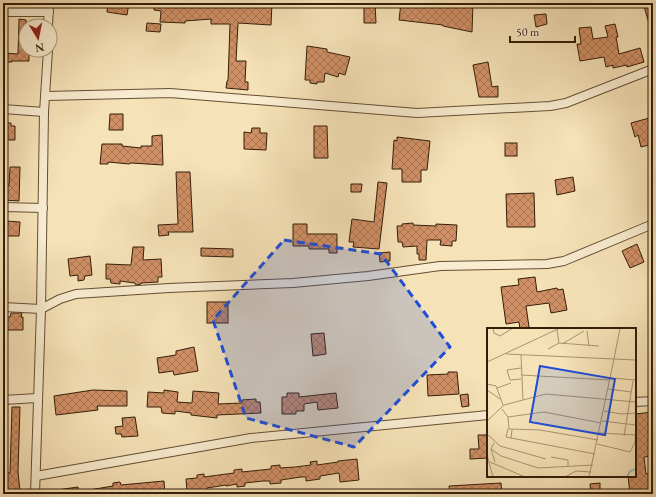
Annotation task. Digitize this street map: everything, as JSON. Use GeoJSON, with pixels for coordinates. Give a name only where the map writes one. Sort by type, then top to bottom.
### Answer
{"type":"FeatureCollection","features":[{"type":"Feature","properties":{"kind":"street"},"geometry":{"type":"LineString","coordinates":[[49,3],[49,18]]}},
{"type":"Feature","properties":{"kind":"street"},"geometry":{"type":"LineString","coordinates":[[3,12],[49,12]]}},
{"type":"Feature","properties":{"kind":"street"},"geometry":{"type":"LineString","coordinates":[[35,494],[41,309],[44,112],[48,58]]}},
{"type":"Feature","properties":{"kind":"street"},"geometry":{"type":"LineString","coordinates":[[46,96],[170,93],[417,113],[550,106],[566,103],[653,69]]}},
{"type":"Feature","properties":{"kind":"street"},"geometry":{"type":"LineString","coordinates":[[3,109],[44,112]]}},
{"type":"Feature","properties":{"kind":"street"},"geometry":{"type":"LineString","coordinates":[[3,206],[43,208]]}},
{"type":"Feature","properties":{"kind":"street"},"geometry":{"type":"LineString","coordinates":[[3,307],[41,309],[60,299],[76,294],[169,288],[293,283],[368,276],[440,266],[548,264],[564,261],[653,224]]}},
{"type":"Feature","properties":{"kind":"street"},"geometry":{"type":"LineString","coordinates":[[3,400],[37,398]]}},
{"type":"Feature","properties":{"kind":"street"},"geometry":{"type":"LineString","coordinates":[[636,402],[653,401]]}},
{"type":"Feature","properties":{"kind":"street"},"geometry":{"type":"LineString","coordinates":[[36,476],[251,438],[487,415]]}},
{"type":"Feature","properties":{"kind":"highlighted area"},"geometry":{"type":"Polygon","coordinates":[[[284,240],[381,254],[450,347],[354,447],[246,418],[213,320],[284,240]]]}},
{"type":"Feature","properties":{"kind":"building"},"geometry":{"type":"Polygon","coordinates":[[[108,3],[129,3],[127,15],[107,12],[108,3]]]}},
{"type":"Feature","properties":{"kind":"building"},"geometry":{"type":"Polygon","coordinates":[[[155,3],[272,3],[271,25],[238,23],[236,61],[246,61],[245,82],[248,82],[248,90],[226,88],[228,81],[230,24],[211,24],[211,19],[185,21],[185,23],[160,22],[161,11],[154,10],[155,3]]]}},
{"type":"Feature","properties":{"kind":"building"},"geometry":{"type":"Polygon","coordinates":[[[364,3],[375,3],[376,23],[364,23],[364,3]]]}},
{"type":"Feature","properties":{"kind":"building"},"geometry":{"type":"Polygon","coordinates":[[[401,3],[434,3],[434,5],[447,6],[447,3],[473,3],[472,32],[443,25],[399,20],[401,3]]]}},
{"type":"Feature","properties":{"kind":"building"},"geometry":{"type":"Polygon","coordinates":[[[643,3],[653,3],[653,30],[651,30],[643,3]]]}},
{"type":"Feature","properties":{"kind":"building"},"geometry":{"type":"Polygon","coordinates":[[[546,14],[547,24],[536,27],[534,15],[546,14]]]}},
{"type":"Feature","properties":{"kind":"building"},"geometry":{"type":"Polygon","coordinates":[[[147,23],[161,24],[160,32],[146,31],[147,23]]]}},
{"type":"Feature","properties":{"kind":"building"},"geometry":{"type":"Polygon","coordinates":[[[615,24],[618,37],[616,37],[619,54],[640,48],[644,62],[627,67],[627,65],[613,68],[613,65],[606,67],[604,57],[580,61],[577,44],[581,44],[579,28],[591,27],[593,39],[608,37],[605,26],[615,24]]]}},
{"type":"Feature","properties":{"kind":"building"},"geometry":{"type":"Polygon","coordinates":[[[307,46],[327,49],[327,52],[350,57],[345,75],[339,73],[338,77],[325,73],[324,82],[317,82],[317,84],[310,83],[310,80],[305,80],[307,46]]]}},
{"type":"Feature","properties":{"kind":"building"},"geometry":{"type":"Polygon","coordinates":[[[3,53],[18,54],[18,58],[29,58],[29,61],[3,62],[3,53]]]}},
{"type":"Feature","properties":{"kind":"building"},"geometry":{"type":"Polygon","coordinates":[[[488,62],[492,87],[498,86],[498,97],[479,97],[473,65],[488,62]]]}},
{"type":"Feature","properties":{"kind":"building"},"geometry":{"type":"Polygon","coordinates":[[[110,114],[123,114],[123,130],[109,130],[110,114]]]}},
{"type":"Feature","properties":{"kind":"building"},"geometry":{"type":"Polygon","coordinates":[[[653,117],[653,144],[641,147],[638,135],[635,137],[631,123],[653,117]]]}},
{"type":"Feature","properties":{"kind":"building"},"geometry":{"type":"Polygon","coordinates":[[[4,123],[11,123],[11,126],[15,126],[15,140],[3,140],[4,123]]]}},
{"type":"Feature","properties":{"kind":"building"},"geometry":{"type":"Polygon","coordinates":[[[314,126],[327,126],[328,158],[314,158],[314,126]]]}},
{"type":"Feature","properties":{"kind":"building"},"geometry":{"type":"Polygon","coordinates":[[[252,128],[260,128],[260,133],[267,133],[266,150],[244,149],[244,132],[251,133],[252,128]]]}},
{"type":"Feature","properties":{"kind":"building"},"geometry":{"type":"Polygon","coordinates":[[[162,135],[163,165],[108,162],[108,164],[100,164],[102,144],[122,144],[122,146],[141,148],[141,146],[152,146],[152,136],[162,135]]]}},
{"type":"Feature","properties":{"kind":"building"},"geometry":{"type":"Polygon","coordinates":[[[397,137],[430,141],[427,170],[421,170],[421,182],[402,182],[402,169],[392,169],[394,140],[397,141],[397,137]]]}},
{"type":"Feature","properties":{"kind":"building"},"geometry":{"type":"Polygon","coordinates":[[[505,143],[517,143],[517,156],[505,156],[505,143]]]}},
{"type":"Feature","properties":{"kind":"building"},"geometry":{"type":"Polygon","coordinates":[[[10,167],[20,167],[19,201],[3,200],[3,186],[9,186],[10,167]]]}},
{"type":"Feature","properties":{"kind":"building"},"geometry":{"type":"Polygon","coordinates":[[[176,172],[190,172],[193,232],[168,232],[169,235],[159,236],[158,225],[178,224],[176,172]]]}},
{"type":"Feature","properties":{"kind":"building"},"geometry":{"type":"Polygon","coordinates":[[[573,177],[575,191],[557,195],[555,180],[573,177]]]}},
{"type":"Feature","properties":{"kind":"building"},"geometry":{"type":"Polygon","coordinates":[[[378,182],[387,183],[379,249],[353,247],[354,242],[349,242],[352,219],[374,222],[378,182]]]}},
{"type":"Feature","properties":{"kind":"building"},"geometry":{"type":"Polygon","coordinates":[[[351,184],[362,184],[361,192],[351,192],[351,184]]]}},
{"type":"Feature","properties":{"kind":"building"},"geometry":{"type":"Polygon","coordinates":[[[534,193],[535,227],[507,227],[506,194],[534,193]]]}},
{"type":"Feature","properties":{"kind":"building"},"geometry":{"type":"Polygon","coordinates":[[[6,221],[20,222],[19,236],[5,236],[6,221]]]}},
{"type":"Feature","properties":{"kind":"building"},"geometry":{"type":"Polygon","coordinates":[[[413,223],[413,225],[457,225],[456,241],[452,241],[452,246],[440,245],[441,240],[427,240],[426,260],[419,260],[417,246],[403,247],[402,242],[398,242],[397,226],[413,223]]]}},
{"type":"Feature","properties":{"kind":"building"},"geometry":{"type":"Polygon","coordinates":[[[293,224],[307,224],[307,234],[337,234],[337,253],[329,253],[329,249],[309,249],[309,246],[293,246],[293,224]]]}},
{"type":"Feature","properties":{"kind":"building"},"geometry":{"type":"Polygon","coordinates":[[[637,244],[644,262],[630,268],[622,251],[637,244]]]}},
{"type":"Feature","properties":{"kind":"building"},"geometry":{"type":"Polygon","coordinates":[[[133,247],[144,247],[143,260],[161,259],[162,277],[158,277],[158,282],[141,283],[136,285],[135,283],[120,281],[120,284],[111,283],[110,279],[106,279],[106,264],[131,265],[133,247]]]}},
{"type":"Feature","properties":{"kind":"building"},"geometry":{"type":"Polygon","coordinates":[[[201,248],[233,249],[233,257],[201,256],[201,248]]]}},
{"type":"Feature","properties":{"kind":"building"},"geometry":{"type":"Polygon","coordinates":[[[390,252],[390,261],[380,262],[379,253],[390,252]]]}},
{"type":"Feature","properties":{"kind":"building"},"geometry":{"type":"Polygon","coordinates":[[[90,256],[92,275],[85,276],[84,280],[78,281],[78,275],[70,276],[68,259],[90,256]]]}},
{"type":"Feature","properties":{"kind":"building"},"geometry":{"type":"Polygon","coordinates":[[[535,277],[537,292],[557,288],[558,290],[563,289],[567,310],[551,313],[549,303],[526,306],[529,327],[520,328],[519,322],[506,324],[501,287],[519,285],[518,279],[535,277]]]}},
{"type":"Feature","properties":{"kind":"building"},"geometry":{"type":"Polygon","coordinates":[[[207,302],[228,302],[228,323],[207,323],[207,302]]]}},
{"type":"Feature","properties":{"kind":"building"},"geometry":{"type":"Polygon","coordinates":[[[11,313],[22,313],[21,317],[23,317],[23,330],[3,330],[3,317],[10,317],[11,313]]]}},
{"type":"Feature","properties":{"kind":"building"},"geometry":{"type":"Polygon","coordinates":[[[324,333],[326,354],[313,356],[311,334],[324,333]]]}},
{"type":"Feature","properties":{"kind":"building"},"geometry":{"type":"Polygon","coordinates":[[[194,347],[198,371],[174,375],[173,371],[159,373],[157,358],[176,355],[176,351],[194,347]]]}},
{"type":"Feature","properties":{"kind":"building"},"geometry":{"type":"Polygon","coordinates":[[[448,372],[457,372],[459,394],[428,396],[427,375],[448,374],[448,372]]]}},
{"type":"Feature","properties":{"kind":"building"},"geometry":{"type":"Polygon","coordinates":[[[93,390],[127,391],[127,406],[97,406],[98,410],[56,415],[54,396],[93,390]]]}},
{"type":"Feature","properties":{"kind":"building"},"geometry":{"type":"Polygon","coordinates":[[[164,390],[178,392],[177,402],[192,403],[193,391],[219,393],[218,404],[242,403],[242,400],[256,399],[256,402],[260,402],[261,413],[217,415],[217,418],[191,415],[191,413],[175,411],[175,414],[162,413],[161,407],[147,407],[148,392],[164,393],[164,390]]]}},
{"type":"Feature","properties":{"kind":"building"},"geometry":{"type":"Polygon","coordinates":[[[287,393],[299,393],[299,397],[336,393],[338,408],[318,410],[317,402],[304,404],[304,411],[296,411],[296,414],[282,414],[282,397],[287,397],[287,393]]]}},
{"type":"Feature","properties":{"kind":"building"},"geometry":{"type":"Polygon","coordinates":[[[468,394],[469,406],[462,407],[460,395],[468,394]]]}},
{"type":"Feature","properties":{"kind":"building"},"geometry":{"type":"Polygon","coordinates":[[[12,407],[20,407],[18,472],[20,491],[4,492],[3,473],[10,473],[12,407]]]}},
{"type":"Feature","properties":{"kind":"building"},"geometry":{"type":"Polygon","coordinates":[[[653,412],[653,456],[644,457],[646,474],[653,473],[653,494],[630,494],[628,477],[636,477],[636,414],[653,412]]]}},
{"type":"Feature","properties":{"kind":"building"},"geometry":{"type":"Polygon","coordinates":[[[135,417],[138,436],[122,437],[121,434],[116,434],[115,427],[123,426],[122,418],[135,417]]]}},
{"type":"Feature","properties":{"kind":"building"},"geometry":{"type":"Polygon","coordinates":[[[478,435],[487,435],[487,458],[470,459],[470,449],[479,449],[478,435]]]}},
{"type":"Feature","properties":{"kind":"building"},"geometry":{"type":"Polygon","coordinates":[[[357,459],[359,480],[340,482],[339,473],[320,476],[320,479],[306,481],[306,477],[301,477],[281,480],[281,483],[270,484],[270,481],[263,481],[245,483],[245,486],[237,487],[237,484],[207,488],[207,491],[198,492],[198,489],[187,491],[186,479],[197,478],[197,475],[204,474],[204,477],[234,473],[234,470],[242,469],[242,472],[271,469],[271,466],[280,465],[280,468],[295,467],[311,465],[310,462],[317,461],[317,465],[357,459]]]}},
{"type":"Feature","properties":{"kind":"building"},"geometry":{"type":"Polygon","coordinates":[[[164,481],[165,494],[89,494],[89,490],[113,486],[113,483],[120,482],[121,485],[164,481]]]}},
{"type":"Feature","properties":{"kind":"building"},"geometry":{"type":"Polygon","coordinates":[[[501,483],[502,494],[450,494],[449,486],[501,483]]]}},
{"type":"Feature","properties":{"kind":"building"},"geometry":{"type":"Polygon","coordinates":[[[600,483],[600,494],[591,494],[590,484],[600,483]]]}},
{"type":"Feature","properties":{"kind":"building"},"geometry":{"type":"Polygon","coordinates":[[[78,487],[79,494],[57,494],[57,490],[78,487]]]}}]}
